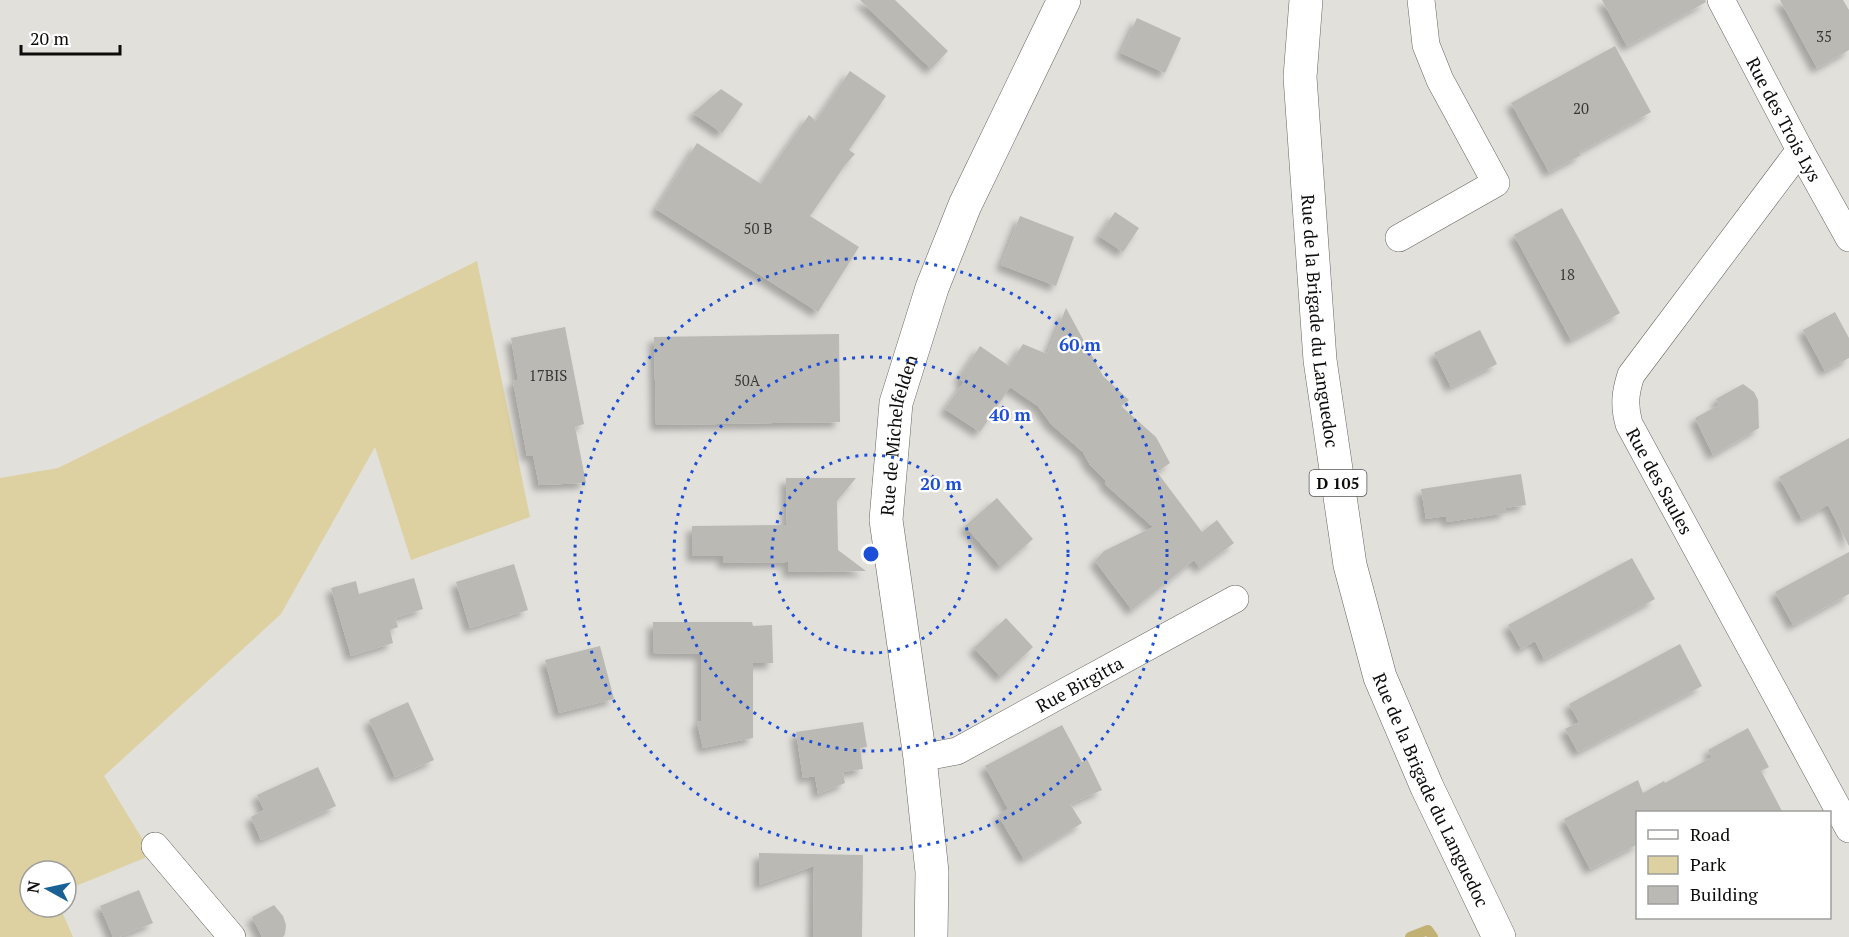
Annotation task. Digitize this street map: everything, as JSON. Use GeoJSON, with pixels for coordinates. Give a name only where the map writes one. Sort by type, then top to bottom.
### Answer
{"type":"FeatureCollection","features":[{"type":"Feature","properties":{"kind":"street","name":"Rue de Michelfelden"},"geometry":{"type":"LineString","coordinates":[[932,937],[932,872],[920,758],[886,520],[896,403],[932,288],[965,205],[1064,0]]}},
{"type":"Feature","properties":{"kind":"street","name":"Rue de la Brigade du Languedoc"},"geometry":{"type":"LineString","coordinates":[[1306,0],[1300,77],[1320,360],[1350,565],[1380,677],[1427,787],[1499,937]]}},
{"type":"Feature","properties":{"kind":"street"},"geometry":{"type":"LineString","coordinates":[[1399,238],[1496,183],[1440,80],[1426,45],[1421,0]]}},
{"type":"Feature","properties":{"kind":"street","name":"Rue des Trois Lys"},"geometry":{"type":"LineString","coordinates":[[1721,0],[1849,238]]}},
{"type":"Feature","properties":{"kind":"street","name":"Rue des Saules"},"geometry":{"type":"LineString","coordinates":[[1800,150],[1631,375],[1624,406],[1629,424],[1849,829]]}},
{"type":"Feature","properties":{"kind":"street","name":"Rue Birgitta"},"geometry":{"type":"LineString","coordinates":[[920,758],[957,751],[1235,599]]}},
{"type":"Feature","properties":{"kind":"street"},"geometry":{"type":"LineString","coordinates":[[155,846],[232,937]]}},
{"type":"Feature","properties":{"kind":"green space"},"geometry":{"type":"Polygon","coordinates":[[[477,261],[530,517],[411,560],[375,447],[281,614],[104,776],[152,855],[78,885],[78,859],[18,859],[18,919],[65,919],[73,937],[0,937],[0,478],[58,468],[477,261]]]}},
{"type":"Feature","properties":{"kind":"building"},"geometry":{"type":"Polygon","coordinates":[[[860,0],[895,0],[948,51],[931,69],[860,0]]]}},
{"type":"Feature","properties":{"kind":"building"},"geometry":{"type":"Polygon","coordinates":[[[1602,0],[1705,0],[1706,2],[1627,46],[1602,0]]]}},
{"type":"Feature","properties":{"kind":"building"},"geometry":{"type":"Polygon","coordinates":[[[1780,0],[1843,0],[1849,10],[1849,50],[1817,68],[1780,0]]]}},
{"type":"Feature","properties":{"kind":"building"},"geometry":{"type":"Polygon","coordinates":[[[1137,18],[1181,38],[1165,73],[1121,53],[1137,18]]]}},
{"type":"Feature","properties":{"kind":"building"},"geometry":{"type":"Polygon","coordinates":[[[1615,46],[1651,112],[1579,152],[1581,155],[1549,172],[1511,103],[1615,46]]]}},
{"type":"Feature","properties":{"kind":"building"},"geometry":{"type":"Polygon","coordinates":[[[850,71],[886,96],[849,150],[855,154],[810,216],[859,247],[818,312],[656,209],[697,143],[761,184],[809,115],[816,121],[850,71]]]}},
{"type":"Feature","properties":{"kind":"building"},"geometry":{"type":"Polygon","coordinates":[[[721,89],[743,104],[722,133],[693,113],[721,89]]]}},
{"type":"Feature","properties":{"kind":"building"},"geometry":{"type":"Polygon","coordinates":[[[1562,208],[1620,313],[1571,340],[1514,235],[1562,208]]]}},
{"type":"Feature","properties":{"kind":"building"},"geometry":{"type":"Polygon","coordinates":[[[1115,212],[1139,228],[1123,252],[1099,236],[1115,212]]]}},
{"type":"Feature","properties":{"kind":"building"},"geometry":{"type":"Polygon","coordinates":[[[1020,216],[1074,237],[1056,286],[1001,265],[1020,216]]]}},
{"type":"Feature","properties":{"kind":"building"},"geometry":{"type":"Polygon","coordinates":[[[1066,308],[1103,376],[1129,400],[1121,406],[1156,437],[1170,463],[1157,472],[1202,532],[1217,520],[1234,543],[1200,568],[1194,560],[1132,610],[1095,561],[1104,551],[1153,527],[1105,484],[1105,480],[1090,465],[1083,452],[1051,424],[1038,406],[1010,387],[980,432],[945,409],[964,382],[959,378],[980,346],[1009,366],[1023,344],[1047,354],[1066,308]]]}},
{"type":"Feature","properties":{"kind":"building"},"geometry":{"type":"Polygon","coordinates":[[[1835,312],[1849,338],[1849,358],[1825,371],[1803,330],[1835,312]]]}},
{"type":"Feature","properties":{"kind":"building"},"geometry":{"type":"Polygon","coordinates":[[[565,327],[584,424],[575,427],[586,483],[539,485],[533,455],[527,456],[513,381],[518,380],[511,338],[565,327]]]}},
{"type":"Feature","properties":{"kind":"building"},"geometry":{"type":"Polygon","coordinates":[[[1480,330],[1497,364],[1451,387],[1434,353],[1480,330]]]}},
{"type":"Feature","properties":{"kind":"building"},"geometry":{"type":"Polygon","coordinates":[[[839,334],[840,422],[656,425],[654,337],[839,334]]]}},
{"type":"Feature","properties":{"kind":"building"},"geometry":{"type":"Polygon","coordinates":[[[1743,384],[1754,392],[1758,400],[1759,428],[1713,455],[1695,418],[1719,405],[1716,399],[1743,384]]]}},
{"type":"Feature","properties":{"kind":"building"},"geometry":{"type":"Polygon","coordinates":[[[1849,438],[1849,546],[1828,505],[1802,519],[1779,477],[1849,438]]]}},
{"type":"Feature","properties":{"kind":"building"},"geometry":{"type":"Polygon","coordinates":[[[1521,474],[1526,505],[1505,508],[1506,513],[1447,522],[1446,516],[1426,519],[1421,489],[1521,474]]]}},
{"type":"Feature","properties":{"kind":"building"},"geometry":{"type":"Polygon","coordinates":[[[786,478],[856,478],[837,501],[838,550],[866,571],[788,572],[788,562],[723,563],[723,556],[692,556],[692,526],[787,525],[786,478]]]}},
{"type":"Feature","properties":{"kind":"building"},"geometry":{"type":"Polygon","coordinates":[[[997,498],[1033,539],[1001,567],[965,526],[997,498]]]}},
{"type":"Feature","properties":{"kind":"building"},"geometry":{"type":"Polygon","coordinates":[[[1849,552],[1849,594],[1793,625],[1775,592],[1849,552]]]}},
{"type":"Feature","properties":{"kind":"building"},"geometry":{"type":"Polygon","coordinates":[[[1632,558],[1655,599],[1544,659],[1535,641],[1521,649],[1508,625],[1632,558]]]}},
{"type":"Feature","properties":{"kind":"building"},"geometry":{"type":"Polygon","coordinates":[[[514,564],[528,610],[470,628],[456,582],[514,564]]]}},
{"type":"Feature","properties":{"kind":"building"},"geometry":{"type":"Polygon","coordinates":[[[414,578],[423,609],[395,618],[398,627],[390,630],[393,643],[351,656],[331,588],[356,581],[359,594],[414,578]]]}},
{"type":"Feature","properties":{"kind":"building"},"geometry":{"type":"Polygon","coordinates":[[[1006,618],[1033,647],[1001,677],[974,648],[1006,618]]]}},
{"type":"Feature","properties":{"kind":"building"},"geometry":{"type":"Polygon","coordinates":[[[653,622],[752,622],[753,626],[772,625],[773,663],[753,663],[753,738],[703,748],[697,722],[701,721],[701,654],[653,653],[653,622]]]}},
{"type":"Feature","properties":{"kind":"building"},"geometry":{"type":"Polygon","coordinates":[[[1680,644],[1702,686],[1578,752],[1565,729],[1579,722],[1569,704],[1680,644]]]}},
{"type":"Feature","properties":{"kind":"building"},"geometry":{"type":"Polygon","coordinates":[[[600,646],[614,699],[559,713],[545,660],[600,646]]]}},
{"type":"Feature","properties":{"kind":"building"},"geometry":{"type":"Polygon","coordinates":[[[408,702],[434,760],[395,777],[369,720],[408,702]]]}},
{"type":"Feature","properties":{"kind":"building"},"geometry":{"type":"Polygon","coordinates":[[[863,722],[867,747],[860,748],[863,769],[843,772],[845,783],[818,794],[815,776],[803,778],[796,732],[863,722]]]}},
{"type":"Feature","properties":{"kind":"building"},"geometry":{"type":"Polygon","coordinates":[[[1062,725],[1082,762],[1087,759],[1102,790],[1070,804],[1082,823],[1024,859],[998,815],[1008,809],[985,766],[1062,725]]]}},
{"type":"Feature","properties":{"kind":"building"},"geometry":{"type":"Polygon","coordinates":[[[1748,728],[1769,767],[1761,771],[1782,811],[1636,811],[1636,845],[1590,869],[1564,819],[1638,780],[1643,793],[1664,781],[1665,783],[1712,757],[1708,750],[1748,728]]]}},
{"type":"Feature","properties":{"kind":"building"},"geometry":{"type":"Polygon","coordinates":[[[318,767],[336,806],[261,840],[251,817],[264,810],[257,795],[318,767]]]}},
{"type":"Feature","properties":{"kind":"building"},"geometry":{"type":"Polygon","coordinates":[[[759,853],[863,855],[862,937],[813,937],[814,866],[759,885],[759,853]]]}},
{"type":"Feature","properties":{"kind":"building"},"geometry":{"type":"Polygon","coordinates":[[[139,890],[153,923],[119,937],[113,937],[100,906],[139,890]]]}},
{"type":"Feature","properties":{"kind":"building"},"geometry":{"type":"Polygon","coordinates":[[[274,905],[283,916],[286,925],[285,934],[283,937],[262,937],[252,917],[274,905]]]}},
{"type":"Feature","properties":{"kind":"waterway"},"geometry":{"type":"LineString","coordinates":[[1410,937],[1428,930],[1433,937]]}}]}
